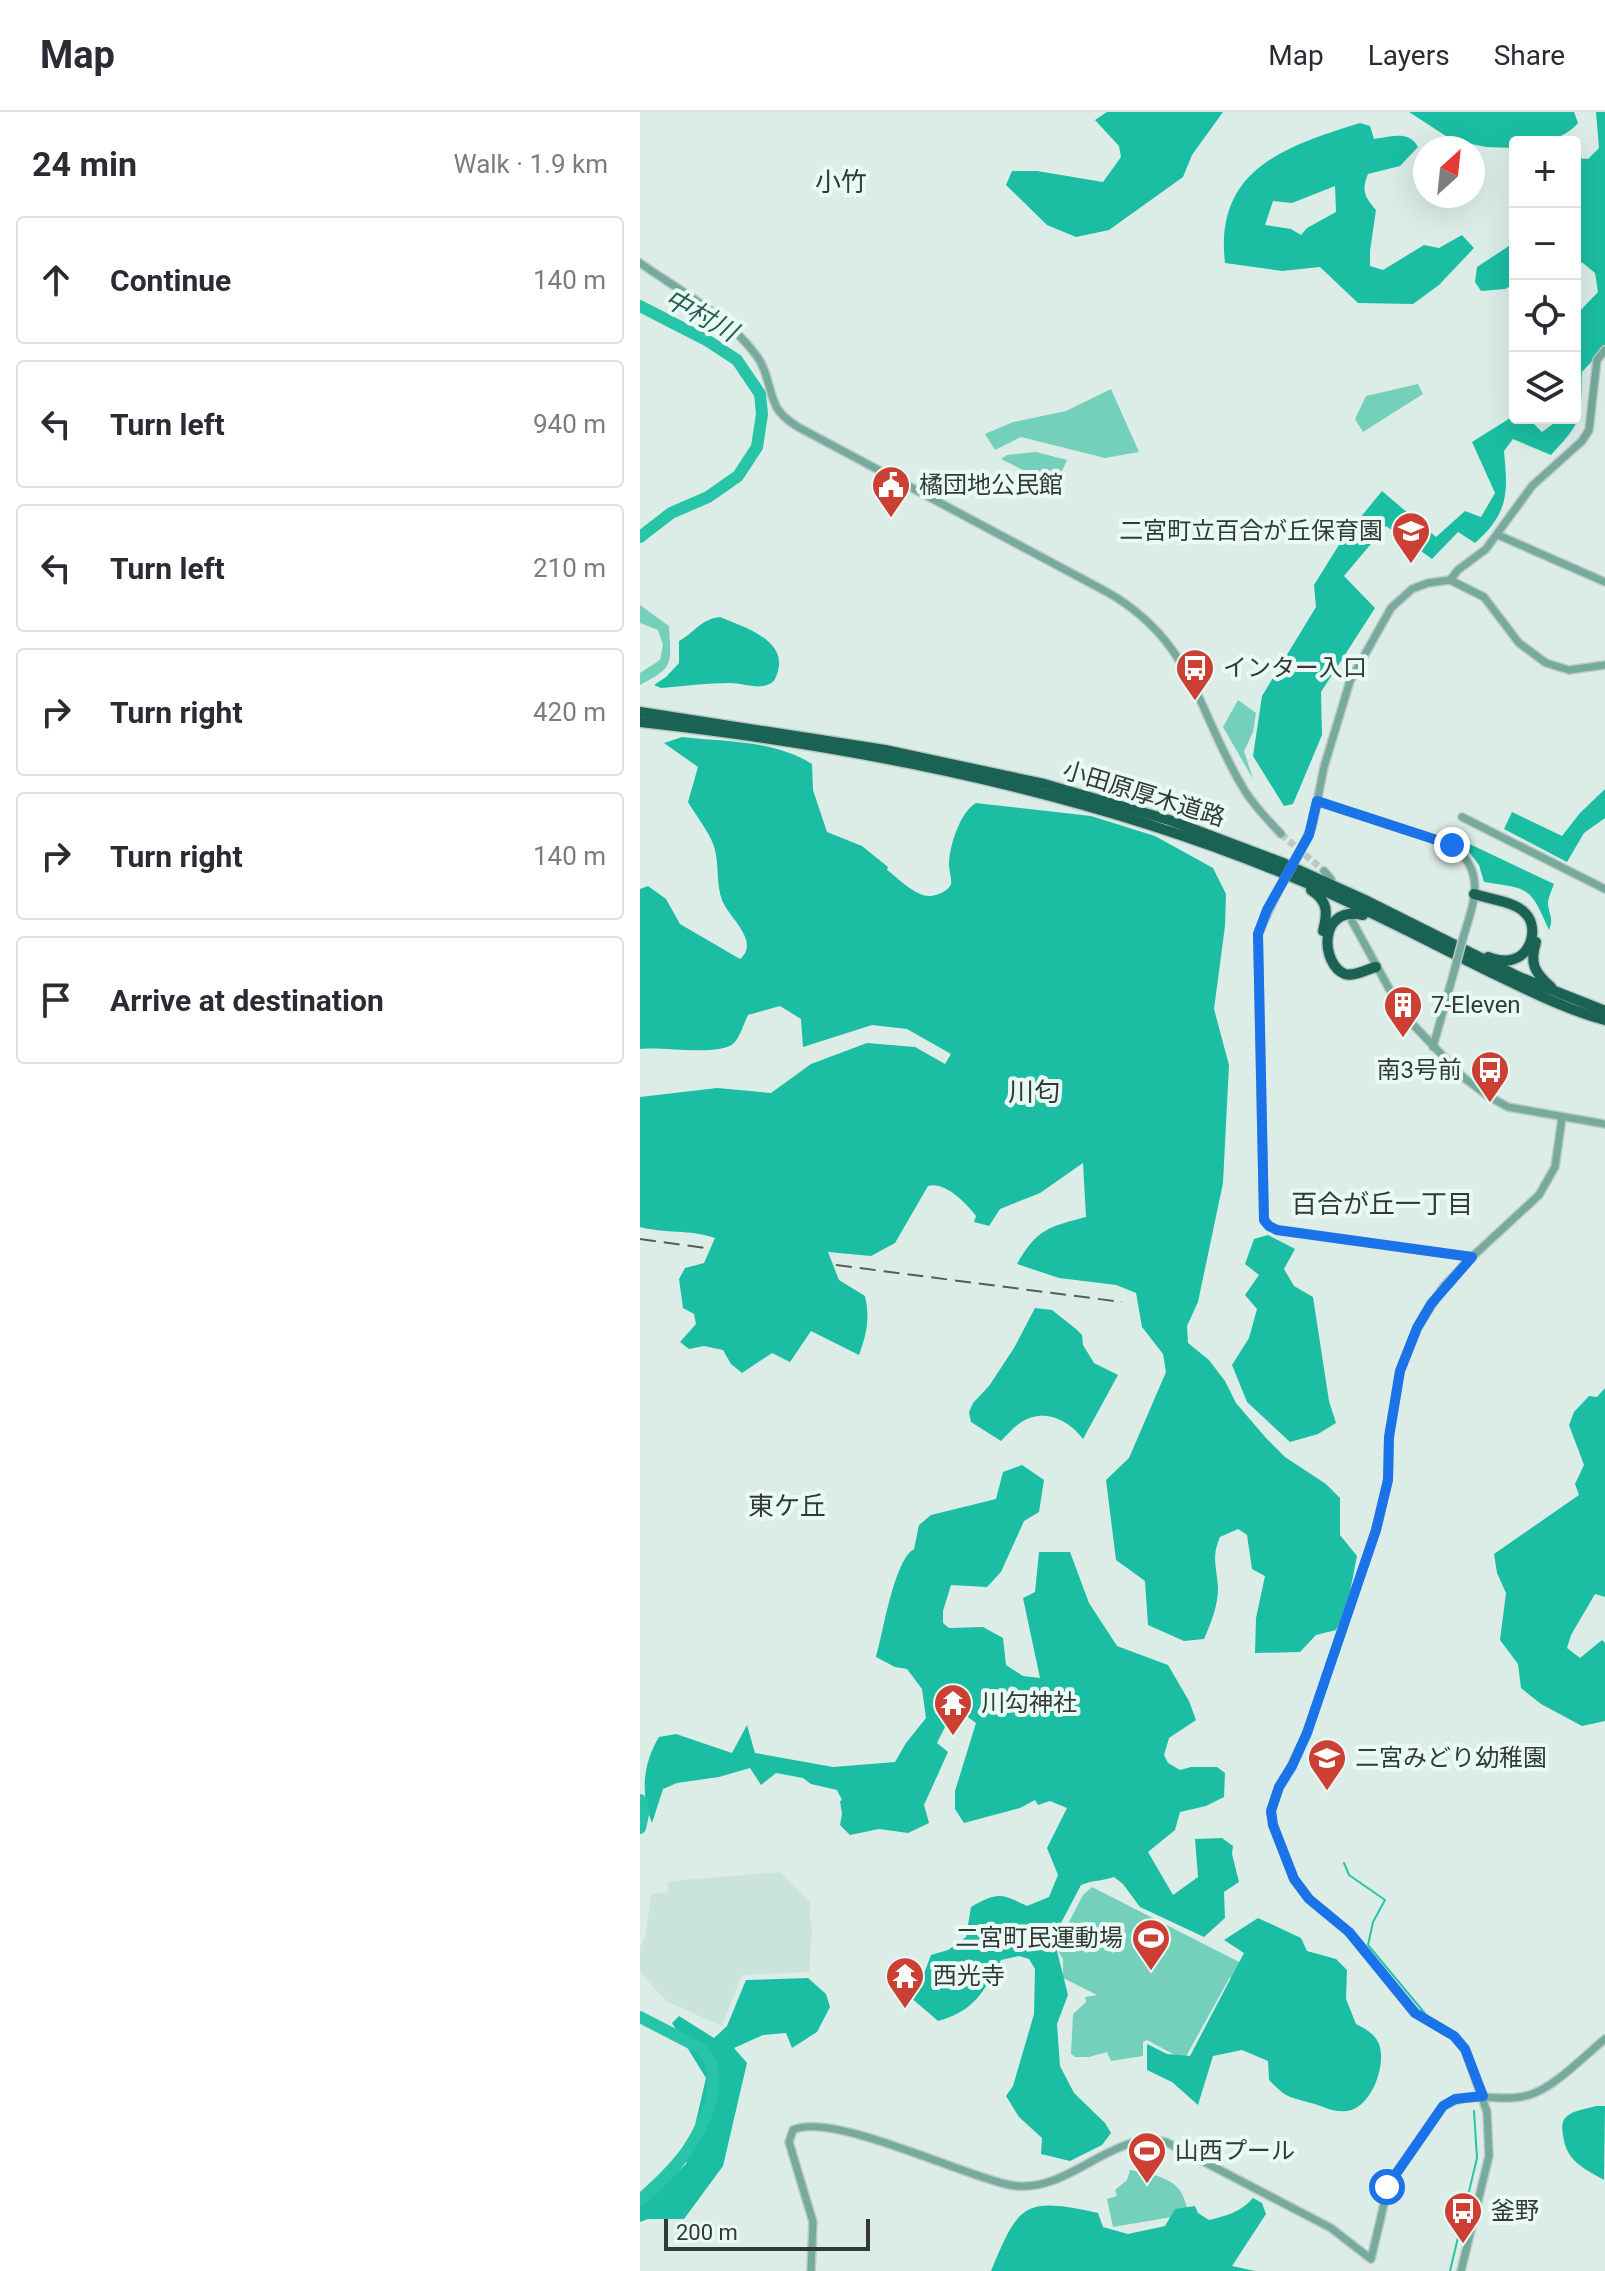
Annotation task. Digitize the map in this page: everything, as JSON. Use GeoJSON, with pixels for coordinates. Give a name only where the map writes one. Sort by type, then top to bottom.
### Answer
{"type":"FeatureCollection","features":[{"type":"Feature","properties":{"kind":"highway","name":"小田原厚木道路"},"geometry":{"type":"LineString","coordinates":[[640,712],[654,718],[881,759],[1042,794],[1166,829],[1294,877],[1552,1002],[1605,1020]]}},
{"type":"Feature","properties":{"kind":"highway","name":"小田原厚木道路"},"geometry":{"type":"LineString","coordinates":[[640,722],[654,718],[885,750],[1044,784],[1107,801],[1196,829],[1283,863],[1560,995],[1605,1011]]}},
{"type":"Feature","properties":{"kind":"highway"},"geometry":{"type":"LineString","coordinates":[[1294,877],[1324,900],[1327,915],[1322,943],[1334,973],[1355,981],[1376,967]]}},
{"type":"Feature","properties":{"kind":"highway"},"geometry":{"type":"LineString","coordinates":[[1468,952],[1496,960],[1515,959],[1528,948],[1533,931],[1522,909],[1474,894]]}},
{"type":"Feature","properties":{"kind":"highway"},"geometry":{"type":"LineString","coordinates":[[1474,894],[1512,899],[1533,915],[1538,933],[1533,967],[1538,976],[1560,995]]}},
{"type":"Feature","properties":{"kind":"highway"},"geometry":{"type":"LineString","coordinates":[[1376,967],[1349,975],[1337,968],[1327,938],[1336,919],[1343,914],[1360,914],[1427,941]]}},
{"type":"Feature","properties":{"kind":"street"},"geometry":{"type":"LineString","coordinates":[[640,263],[714,313],[740,336],[758,357],[776,407],[798,427],[1133,607],[1154,626],[1189,675],[1227,760],[1246,794],[1281,834]]}},
{"type":"Feature","properties":{"kind":"street"},"geometry":{"type":"LineString","coordinates":[[1450,580],[1486,549],[1532,486],[1582,441],[1589,430],[1597,360],[1605,350]]}},
{"type":"Feature","properties":{"kind":"street"},"geometry":{"type":"LineString","coordinates":[[1498,535],[1605,582]]}},
{"type":"Feature","properties":{"kind":"street"},"geometry":{"type":"LineString","coordinates":[[1472,1257],[1277,1230],[1264,1220],[1258,934],[1312,827],[1344,695],[1400,597],[1420,585],[1450,580],[1484,597],[1519,643],[1546,663],[1569,670],[1605,665]]}},
{"type":"Feature","properties":{"kind":"street"},"geometry":{"type":"LineString","coordinates":[[1317,801],[1452,845],[1462,853],[1473,870],[1474,894],[1433,1047]]}},
{"type":"Feature","properties":{"kind":"street"},"geometry":{"type":"LineString","coordinates":[[1462,817],[1605,889]]}},
{"type":"Feature","properties":{"kind":"street"},"geometry":{"type":"LineString","coordinates":[[1324,871],[1331,879]]}},
{"type":"Feature","properties":{"kind":"street"},"geometry":{"type":"LineString","coordinates":[[1352,921],[1403,1014],[1463,1077],[1508,1107],[1605,1124]]}},
{"type":"Feature","properties":{"kind":"street"},"geometry":{"type":"LineString","coordinates":[[1461,2271],[1489,2156],[1487,2112],[1465,2049],[1454,2036],[1415,2013],[1349,1932],[1309,1899],[1294,1879],[1273,1825],[1271,1811],[1279,1787],[1307,1733],[1376,1530],[1388,1480],[1389,1437],[1400,1371],[1417,1328],[1431,1304],[1472,1257],[1539,1195],[1555,1167],[1562,1118]]}},
{"type":"Feature","properties":{"kind":"street"},"geometry":{"type":"LineString","coordinates":[[1370,2271],[1391,2179],[1443,2106],[1455,2099],[1483,2096],[1518,2098],[1538,2092],[1605,2039]]}},
{"type":"Feature","properties":{"kind":"street"},"geometry":{"type":"LineString","coordinates":[[811,2271],[813,2222],[789,2142],[793,2130],[802,2127],[849,2133],[999,2182],[1024,2187],[1057,2180],[1138,2140],[1166,2142],[1331,2228],[1371,2259]]}},
{"type":"Feature","properties":{"kind":"shaded area"},"geometry":{"type":"Polygon","coordinates":[[[780,1872],[810,1902],[809,1972],[742,1975],[722,2026],[666,2001],[640,1972],[640,1948],[646,1933],[651,1894],[668,1892],[667,1883],[671,1881],[780,1872]]]}},
{"type":"Feature","properties":{"kind":"green space"},"geometry":{"type":"Polygon","coordinates":[[[1107,112],[1223,112],[1192,155],[1183,177],[1109,230],[1076,237],[1047,225],[1006,185],[1012,171],[1037,171],[1103,182],[1121,157],[1119,146],[1095,120],[1107,112]]]}},
{"type":"Feature","properties":{"kind":"green space"},"geometry":{"type":"Polygon","coordinates":[[[1409,112],[1574,112],[1578,123],[1560,136],[1509,136],[1509,148],[1485,147],[1485,136],[1446,136],[1409,112]]]}},
{"type":"Feature","properties":{"kind":"green space"},"geometry":{"type":"Polygon","coordinates":[[[1596,112],[1605,112],[1605,347],[1582,372],[1581,390],[1581,310],[1598,292],[1595,273],[1581,262],[1581,158],[1588,159],[1599,148],[1596,112]]]}},
{"type":"Feature","properties":{"kind":"green space"},"geometry":{"type":"Polygon","coordinates":[[[1360,123],[1370,126],[1374,139],[1405,136],[1413,141],[1413,152],[1400,166],[1368,174],[1365,194],[1376,210],[1370,266],[1383,270],[1424,245],[1439,248],[1462,235],[1474,248],[1439,285],[1413,304],[1358,303],[1320,267],[1282,271],[1225,263],[1225,231],[1231,205],[1243,183],[1261,166],[1306,141],[1360,123]],[[1335,186],[1292,203],[1273,201],[1265,225],[1291,229],[1301,235],[1307,228],[1336,212],[1335,186]]]}},
{"type":"Feature","properties":{"kind":"green space"},"geometry":{"type":"Polygon","coordinates":[[[1509,246],[1509,287],[1481,291],[1475,282],[1477,267],[1509,246]]]}},
{"type":"Feature","properties":{"kind":"green space"},"geometry":{"type":"Polygon","coordinates":[[[1418,384],[1423,394],[1363,432],[1355,419],[1366,396],[1418,384]]]}},
{"type":"Feature","properties":{"kind":"green space"},"geometry":{"type":"Polygon","coordinates":[[[1111,389],[1139,452],[1105,458],[1021,437],[995,450],[985,434],[1013,422],[1066,411],[1111,389]]]}},
{"type":"Feature","properties":{"kind":"green space"},"geometry":{"type":"Polygon","coordinates":[[[1509,419],[1509,424],[1534,424],[1542,432],[1553,424],[1575,424],[1551,455],[1513,439],[1504,451],[1504,502],[1494,522],[1475,543],[1458,532],[1432,559],[1386,526],[1344,576],[1375,608],[1321,692],[1322,735],[1293,804],[1284,806],[1253,756],[1262,696],[1316,607],[1314,585],[1342,540],[1382,491],[1436,537],[1465,511],[1481,517],[1495,493],[1472,442],[1509,419]]]}},
{"type":"Feature","properties":{"kind":"green space"},"geometry":{"type":"Polygon","coordinates":[[[1036,452],[1067,460],[1055,486],[1001,459],[1007,455],[1036,452]]]}},
{"type":"Feature","properties":{"kind":"green space"},"geometry":{"type":"Polygon","coordinates":[[[640,605],[669,626],[670,657],[660,674],[640,685],[640,673],[660,660],[663,645],[658,630],[640,623],[640,605]]]}},
{"type":"Feature","properties":{"kind":"green space"},"geometry":{"type":"Polygon","coordinates":[[[720,617],[760,635],[776,650],[778,671],[773,682],[758,686],[730,683],[661,688],[654,685],[679,663],[679,641],[703,623],[720,617]]]}},
{"type":"Feature","properties":{"kind":"green space"},"geometry":{"type":"Polygon","coordinates":[[[1238,700],[1256,713],[1253,732],[1244,751],[1253,779],[1223,727],[1238,700]]]}},
{"type":"Feature","properties":{"kind":"green space"},"geometry":{"type":"Polygon","coordinates":[[[682,737],[766,746],[812,764],[813,790],[827,832],[862,846],[902,882],[925,895],[933,896],[950,887],[953,840],[960,822],[976,803],[1091,816],[1155,836],[1213,868],[1226,894],[1214,1009],[1229,1065],[1223,1183],[1198,1302],[1187,1326],[1188,1343],[1209,1360],[1236,1403],[1266,1438],[1285,1457],[1326,1484],[1340,1498],[1340,1535],[1357,1556],[1347,1607],[1336,1630],[1316,1635],[1300,1652],[1255,1653],[1256,1618],[1265,1576],[1252,1569],[1247,1535],[1238,1529],[1220,1537],[1217,1544],[1217,1601],[1204,1639],[1184,1641],[1148,1625],[1145,1581],[1116,1560],[1106,1480],[1129,1458],[1166,1372],[1163,1354],[1142,1327],[1136,1293],[1116,1285],[1059,1278],[1017,1264],[1031,1243],[1045,1231],[1086,1217],[1083,1163],[1040,1193],[1000,1209],[989,1226],[974,1222],[976,1216],[972,1211],[948,1190],[928,1186],[895,1243],[871,1256],[828,1252],[839,1280],[865,1296],[867,1326],[859,1355],[811,1331],[790,1362],[772,1353],[742,1373],[731,1364],[723,1350],[704,1346],[689,1349],[680,1342],[696,1324],[694,1314],[683,1308],[679,1279],[685,1268],[704,1263],[715,1238],[640,1227],[640,1097],[717,1088],[771,1093],[811,1064],[867,1043],[915,1047],[945,1064],[951,1054],[907,1029],[872,1025],[803,1047],[801,1019],[780,1006],[748,1015],[740,1034],[727,1047],[704,1050],[640,1049],[640,889],[648,886],[666,899],[680,924],[740,959],[747,945],[741,929],[722,900],[713,844],[688,802],[698,767],[664,743],[682,737]]]}},
{"type":"Feature","properties":{"kind":"green space"},"geometry":{"type":"Polygon","coordinates":[[[1605,789],[1605,818],[1584,833],[1567,862],[1504,829],[1512,812],[1562,836],[1605,789]]]}},
{"type":"Feature","properties":{"kind":"green space"},"geometry":{"type":"Polygon","coordinates":[[[1459,839],[1554,884],[1548,901],[1549,930],[1527,892],[1484,882],[1479,865],[1459,839]]]}},
{"type":"Feature","properties":{"kind":"green space"},"geometry":{"type":"Polygon","coordinates":[[[1268,1235],[1295,1249],[1284,1269],[1294,1286],[1313,1297],[1329,1401],[1336,1423],[1318,1434],[1290,1442],[1247,1402],[1232,1365],[1249,1338],[1257,1309],[1245,1295],[1259,1275],[1245,1264],[1254,1239],[1268,1235]]]}},
{"type":"Feature","properties":{"kind":"green space"},"geometry":{"type":"Polygon","coordinates":[[[1035,1308],[1052,1310],[1076,1329],[1082,1335],[1083,1345],[1094,1363],[1118,1375],[1083,1439],[1063,1421],[1046,1416],[1029,1418],[1020,1423],[1001,1441],[971,1422],[969,1412],[973,1403],[989,1386],[1014,1348],[1035,1308]]]}},
{"type":"Feature","properties":{"kind":"green space"},"geometry":{"type":"Polygon","coordinates":[[[1605,1388],[1605,1597],[1595,1594],[1571,1635],[1567,1648],[1580,1658],[1602,1640],[1605,1643],[1605,1721],[1582,1726],[1541,1704],[1521,1688],[1518,1664],[1500,1640],[1506,1593],[1497,1573],[1494,1554],[1579,1495],[1575,1484],[1584,1465],[1569,1425],[1574,1412],[1589,1396],[1597,1397],[1605,1388]]]}},
{"type":"Feature","properties":{"kind":"green space"},"geometry":{"type":"Polygon","coordinates":[[[1022,1465],[1044,1480],[1039,1512],[1024,1521],[1001,1572],[987,1587],[951,1585],[943,1611],[943,1623],[949,1628],[983,1627],[1003,1638],[1006,1665],[1023,1676],[1040,1678],[1023,1598],[1035,1592],[1039,1552],[1070,1552],[1089,1603],[1117,1646],[1168,1665],[1189,1701],[1196,1720],[1169,1738],[1164,1755],[1168,1763],[1180,1770],[1217,1767],[1225,1773],[1224,1797],[1206,1806],[1180,1812],[1175,1830],[1148,1852],[1173,1895],[1198,1877],[1195,1839],[1222,1838],[1233,1846],[1239,1882],[1224,1892],[1225,1918],[1204,1937],[1140,1907],[1114,1877],[1081,1885],[1061,1923],[1056,1947],[1068,1995],[1057,2024],[1060,2066],[1074,2093],[1111,2133],[1102,2145],[1070,2161],[1041,2154],[1042,2138],[1019,2117],[1006,2096],[1013,2086],[1034,2014],[1035,1969],[1029,1959],[1019,1956],[1001,1960],[977,1998],[951,2017],[938,2021],[909,1996],[931,1955],[948,1950],[966,1937],[971,1907],[999,1896],[1027,1906],[1049,1897],[1058,1875],[1047,1848],[1067,1808],[1050,1801],[1038,1805],[1035,1800],[1020,1808],[964,1823],[955,1809],[955,1791],[976,1723],[965,1715],[956,1714],[947,1723],[937,1743],[948,1752],[924,1805],[929,1823],[908,1833],[879,1829],[850,1835],[840,1825],[842,1800],[837,1790],[811,1784],[803,1778],[776,1773],[761,1785],[750,1768],[719,1777],[677,1783],[663,1789],[652,1823],[645,1790],[649,1757],[659,1737],[676,1734],[732,1753],[747,1725],[755,1753],[833,1767],[895,1762],[926,1718],[922,1689],[907,1669],[895,1667],[876,1657],[901,1567],[914,1549],[919,1525],[931,1515],[996,1499],[1003,1472],[1022,1465]]]}},
{"type":"Feature","properties":{"kind":"green space","name":"二宮町民運動場"},"geometry":{"type":"Polygon","coordinates":[[[1092,1887],[1243,1964],[1236,1979],[1230,1977],[1184,2060],[1147,2040],[1143,2042],[1143,2056],[1111,2061],[1107,2052],[1089,2057],[1071,2054],[1073,2014],[1086,2002],[1085,1997],[1097,1995],[1063,1978],[1059,1941],[1083,1895],[1092,1887]]]}},
{"type":"Feature","properties":{"kind":"green space"},"geometry":{"type":"Polygon","coordinates":[[[1258,1918],[1301,1938],[1307,1951],[1336,1959],[1347,1970],[1346,1999],[1356,2024],[1375,2037],[1381,2053],[1375,2084],[1356,2108],[1338,2111],[1287,2096],[1269,2080],[1268,2061],[1242,2050],[1213,2056],[1198,2105],[1172,2082],[1147,2070],[1147,2044],[1167,2054],[1190,2056],[1244,1953],[1224,1940],[1258,1918]]]}},
{"type":"Feature","properties":{"kind":"green space"},"geometry":{"type":"Polygon","coordinates":[[[808,1978],[826,1994],[830,2007],[817,2032],[792,2048],[786,2033],[763,2035],[734,2048],[747,2063],[723,2166],[684,2219],[648,2219],[640,2222],[640,2206],[686,2164],[706,2078],[672,2023],[679,2016],[714,2038],[727,2026],[746,1980],[808,1978]]]}},
{"type":"Feature","properties":{"kind":"green space"},"geometry":{"type":"Polygon","coordinates":[[[1596,2106],[1605,2106],[1604,2180],[1572,2158],[1562,2130],[1566,2117],[1596,2106]]]}},
{"type":"Feature","properties":{"kind":"green space","name":"山西プール"},"geometry":{"type":"Polygon","coordinates":[[[1151,2146],[1160,2147],[1152,2174],[1178,2188],[1189,2214],[1113,2227],[1107,2199],[1117,2196],[1115,2190],[1127,2180],[1130,2170],[1141,2172],[1151,2146]]]}},
{"type":"Feature","properties":{"kind":"green space"},"geometry":{"type":"Polygon","coordinates":[[[1253,2198],[1262,2203],[1266,2214],[1232,2266],[1255,2271],[991,2271],[1009,2231],[1027,2210],[1039,2206],[1098,2213],[1103,2227],[1128,2234],[1165,2226],[1175,2209],[1195,2206],[1198,2213],[1209,2220],[1238,2210],[1253,2198]]]}},
{"type":"Feature","properties":{"kind":"waterway","name":"中村川"},"geometry":{"type":"LineString","coordinates":[[640,306],[708,341],[737,360],[760,394],[762,414],[757,447],[738,476],[708,497],[671,513],[640,537]]}},
{"type":"Feature","properties":{"kind":"waterway","name":"中村川"},"geometry":{"type":"LineString","coordinates":[[640,1800],[644,1810],[640,1828]]}},
{"type":"Feature","properties":{"kind":"waterway"},"geometry":{"type":"LineString","coordinates":[[1344,1863],[1349,1875],[1385,1900],[1373,1922],[1368,1945],[1427,2016]]}},
{"type":"Feature","properties":{"kind":"waterway","name":"中村川"},"geometry":{"type":"LineString","coordinates":[[640,2017],[700,2048],[709,2059],[713,2071],[711,2099],[701,2127],[677,2164],[640,2200]]}},
{"type":"Feature","properties":{"kind":"waterway"},"geometry":{"type":"LineString","coordinates":[[1450,2271],[1477,2158],[1474,2111]]}},
{"type":"Feature","properties":{"kind":"tunnel"},"geometry":{"type":"LineString","coordinates":[[1281,834],[1324,871]]}},
{"type":"Feature","properties":{"kind":"railway"},"geometry":{"type":"LineString","coordinates":[[640,1239],[705,1248]]}},
{"type":"Feature","properties":{"kind":"railway"},"geometry":{"type":"LineString","coordinates":[[836,1265],[1122,1302]]}},
{"type":"Feature","properties":{"kind":"place","name":"橘団地公民館"},"geometry":{"type":"Point","coordinates":[891,519]}},
{"type":"Feature","properties":{"kind":"place","name":"二宮町立百合が丘保育園"},"geometry":{"type":"Point","coordinates":[1411,565]}},
{"type":"Feature","properties":{"kind":"place","name":"インター入口"},"geometry":{"type":"Point","coordinates":[1195,702]}},
{"type":"Feature","properties":{"kind":"place","name":"7-Eleven"},"geometry":{"type":"Point","coordinates":[1403,1039]}},
{"type":"Feature","properties":{"kind":"place","name":"南3号前"},"geometry":{"type":"Point","coordinates":[1490,1104]}},
{"type":"Feature","properties":{"kind":"place","name":"川勾神社"},"geometry":{"type":"Point","coordinates":[953,1737]}},
{"type":"Feature","properties":{"kind":"place","name":"二宮みどり幼稚園"},"geometry":{"type":"Point","coordinates":[1327,1792]}},
{"type":"Feature","properties":{"kind":"place","name":"二宮町民運動場"},"geometry":{"type":"Point","coordinates":[1151,1972]}},
{"type":"Feature","properties":{"kind":"place","name":"西光寺"},"geometry":{"type":"Point","coordinates":[905,2010]}},
{"type":"Feature","properties":{"kind":"place","name":"山西プール"},"geometry":{"type":"Point","coordinates":[1147,2185]}},
{"type":"Feature","properties":{"kind":"place","name":"釜野"},"geometry":{"type":"Point","coordinates":[1463,2245]}},
{"type":"Feature","properties":{"kind":"district","name":"小竹"},"geometry":{"type":"Point","coordinates":[841,182]}},
{"type":"Feature","properties":{"kind":"district","name":"川匂"},"geometry":{"type":"Point","coordinates":[1034,1092]}},
{"type":"Feature","properties":{"kind":"district","name":"百合が丘一丁目"},"geometry":{"type":"Point","coordinates":[1382,1204]}},
{"type":"Feature","properties":{"kind":"district","name":"東ケ丘"},"geometry":{"type":"Point","coordinates":[787,1506]}},
{"type":"Feature","properties":{"kind":"route"},"geometry":{"type":"LineString","coordinates":[[1387,2187],[1443,2106],[1455,2099],[1483,2096],[1465,2049],[1454,2036],[1415,2013],[1349,1932],[1309,1899],[1294,1879],[1273,1825],[1271,1811],[1279,1787],[1307,1733],[1376,1530],[1388,1480],[1389,1437],[1400,1371],[1417,1328],[1431,1304],[1472,1257],[1277,1230],[1264,1220],[1258,934],[1267,910],[1309,835],[1317,801],[1452,845]]}}]}
